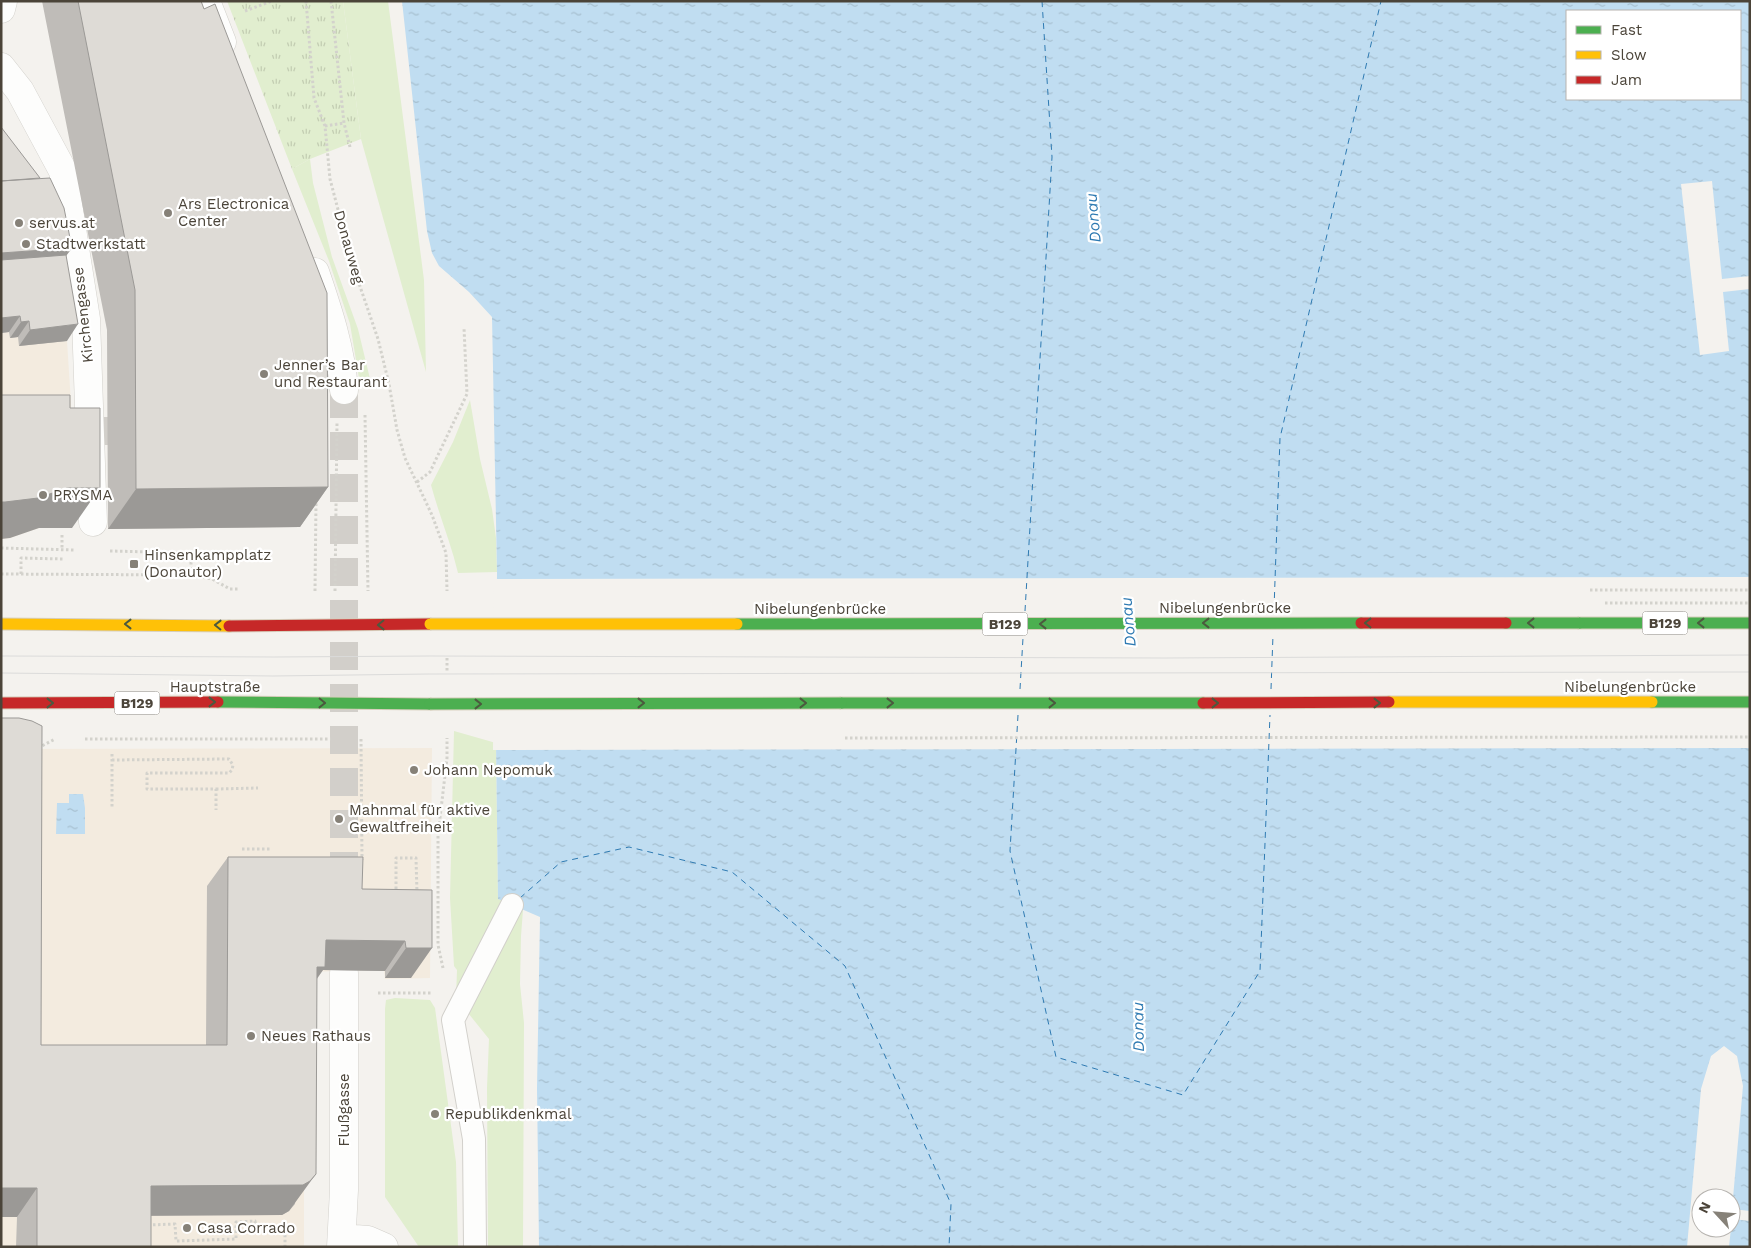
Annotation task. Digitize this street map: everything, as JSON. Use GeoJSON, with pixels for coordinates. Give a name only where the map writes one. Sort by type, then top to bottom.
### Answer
{"type":"FeatureCollection","features":[{"type":"Feature","properties":{"kind":"main road","name":"Nibelungenbrücke"},"geometry":{"type":"LineString","coordinates":[[1,624],[281,626],[430,624],[1750,623]]}},
{"type":"Feature","properties":{"kind":"main road","name":"Hauptstraße"},"geometry":{"type":"LineString","coordinates":[[1,703],[274,702],[430,704]]}},
{"type":"Feature","properties":{"kind":"main road","name":"Nibelungenbrücke"},"geometry":{"type":"LineString","coordinates":[[430,704],[1750,702]]}},
{"type":"Feature","properties":{"kind":"street"},"geometry":{"type":"LineString","coordinates":[[1,9],[3,1]]}},
{"type":"Feature","properties":{"kind":"street"},"geometry":{"type":"LineString","coordinates":[[206,1],[233,68]]}},
{"type":"Feature","properties":{"kind":"street","name":"Kirchengasse"},"geometry":{"type":"LineString","coordinates":[[1,67],[20,90],[63,171],[86,319],[93,522]]}},
{"type":"Feature","properties":{"kind":"street"},"geometry":{"type":"LineString","coordinates":[[306,250],[331,320],[344,390]]}},
{"type":"Feature","properties":{"kind":"street","name":"Flußgasse"},"geometry":{"type":"LineString","coordinates":[[342,1242],[344,1190],[344,973]]}},
{"type":"Feature","properties":{"kind":"street"},"geometry":{"type":"LineString","coordinates":[[342,1242],[368,1240],[384,1247]]}},
{"type":"Feature","properties":{"kind":"lane"},"geometry":{"type":"LineString","coordinates":[[475,1247],[474,1138],[453,1020],[512,905]]}},
{"type":"Feature","properties":{"kind":"path","name":"Donauweg"},"geometry":{"type":"LineString","coordinates":[[306,1],[314,98],[325,126],[330,179],[352,264],[380,346],[389,384],[396,430],[405,458],[419,487]]}},
{"type":"Feature","properties":{"kind":"path"},"geometry":{"type":"LineString","coordinates":[[331,1],[344,123],[350,147]]}},
{"type":"Feature","properties":{"kind":"path"},"geometry":{"type":"LineString","coordinates":[[325,126],[344,123]]}},
{"type":"Feature","properties":{"kind":"path"},"geometry":{"type":"LineString","coordinates":[[417,482],[430,472],[467,394],[464,328]]}},
{"type":"Feature","properties":{"kind":"path"},"geometry":{"type":"LineString","coordinates":[[365,409],[368,592]]}},
{"type":"Feature","properties":{"kind":"path"},"geometry":{"type":"LineString","coordinates":[[335,592],[337,416]]}},
{"type":"Feature","properties":{"kind":"path"},"geometry":{"type":"LineString","coordinates":[[316,498],[316,592]]}},
{"type":"Feature","properties":{"kind":"path"},"geometry":{"type":"LineString","coordinates":[[1,548],[82,550]]}},
{"type":"Feature","properties":{"kind":"path"},"geometry":{"type":"LineString","coordinates":[[20,549],[21,574]]}},
{"type":"Feature","properties":{"kind":"path"},"geometry":{"type":"LineString","coordinates":[[102,551],[191,553],[191,575]]}},
{"type":"Feature","properties":{"kind":"path"},"geometry":{"type":"LineString","coordinates":[[21,558],[64,559]]}},
{"type":"Feature","properties":{"kind":"path"},"geometry":{"type":"LineString","coordinates":[[1,574],[191,575],[212,579],[230,589]]}},
{"type":"Feature","properties":{"kind":"path"},"geometry":{"type":"LineString","coordinates":[[836,738],[1750,737]]}},
{"type":"Feature","properties":{"kind":"path"},"geometry":{"type":"LineString","coordinates":[[29,752],[55,739],[65,739]]}},
{"type":"Feature","properties":{"kind":"path"},"geometry":{"type":"LineString","coordinates":[[85,739],[331,739]]}},
{"type":"Feature","properties":{"kind":"path"},"geometry":{"type":"LineString","coordinates":[[351,739],[361,739],[362,866]]}},
{"type":"Feature","properties":{"kind":"path"},"geometry":{"type":"LineString","coordinates":[[439,739],[449,739]]}},
{"type":"Feature","properties":{"kind":"path"},"geometry":{"type":"LineString","coordinates":[[112,754],[112,809]]}},
{"type":"Feature","properties":{"kind":"path"},"geometry":{"type":"LineString","coordinates":[[112,760],[229,759],[233,765],[229,773],[147,773],[146,790],[258,788]]}},
{"type":"Feature","properties":{"kind":"path"},"geometry":{"type":"LineString","coordinates":[[216,789],[216,810]]}},
{"type":"Feature","properties":{"kind":"path"},"geometry":{"type":"LineString","coordinates":[[242,849],[271,849]]}},
{"type":"Feature","properties":{"kind":"path"},"geometry":{"type":"LineString","coordinates":[[396,897],[396,858],[416,858],[417,901]]}},
{"type":"Feature","properties":{"kind":"path"},"geometry":{"type":"LineString","coordinates":[[431,945],[438,945]]}},
{"type":"Feature","properties":{"kind":"path"},"geometry":{"type":"LineString","coordinates":[[376,994],[434,993]]}},
{"type":"Feature","properties":{"kind":"path"},"geometry":{"type":"LineString","coordinates":[[143,1225],[175,1224],[176,1241],[236,1239],[236,1222],[255,1221],[256,1229],[285,1228],[285,1247]]}},
{"type":"Feature","properties":{"kind":"shaded area"},"geometry":{"type":"Polygon","coordinates":[[[1,158],[48,231],[67,341],[71,403],[72,528],[39,528],[10,538],[1,539],[1,158]]]}},
{"type":"Feature","properties":{"kind":"shaded area"},"geometry":{"type":"Polygon","coordinates":[[[432,748],[430,978],[385,979],[384,970],[304,972],[304,1247],[1,1247],[1,749],[432,748]]]}},
{"type":"Feature","properties":{"kind":"green space"},"geometry":{"type":"Polygon","coordinates":[[[227,1],[343,1],[361,139],[310,159],[292,169],[227,1]]]}},
{"type":"Feature","properties":{"kind":"green space"},"geometry":{"type":"Polygon","coordinates":[[[343,1],[388,1],[424,280],[426,372],[361,139],[343,1]]]}},
{"type":"Feature","properties":{"kind":"green space"},"geometry":{"type":"Polygon","coordinates":[[[310,159],[313,183],[332,257],[358,329],[371,383],[360,384],[350,324],[329,261],[292,169],[310,159]]]}},
{"type":"Feature","properties":{"kind":"green space"},"geometry":{"type":"Polygon","coordinates":[[[470,400],[480,459],[492,509],[496,538],[497,572],[458,573],[431,485],[453,442],[470,400]]]}},
{"type":"Feature","properties":{"kind":"green space"},"geometry":{"type":"Polygon","coordinates":[[[454,731],[496,743],[498,899],[523,910],[520,984],[524,1023],[523,1247],[488,1247],[487,1088],[489,1039],[456,998],[457,970],[454,966],[450,898],[454,731]]]}},
{"type":"Feature","properties":{"kind":"green space"},"geometry":{"type":"Polygon","coordinates":[[[395,998],[430,1000],[435,1008],[456,1162],[458,1247],[419,1247],[385,1197],[385,1009],[386,1000],[395,998]]]}},
{"type":"Feature","properties":{"kind":"water","name":"Donau"},"geometry":{"type":"Polygon","coordinates":[[[402,1],[1750,1],[1750,1247],[539,1247],[537,1089],[540,917],[498,899],[496,743],[497,572],[492,317],[469,292],[439,266],[432,253],[427,231],[402,1]]]}},
{"type":"Feature","properties":{"kind":"water"},"geometry":{"type":"Polygon","coordinates":[[[69,794],[83,794],[85,834],[56,834],[57,803],[69,803],[69,794]]]}},
{"type":"Feature","properties":{"kind":"pier"},"geometry":{"type":"Polygon","coordinates":[[[1712,181],[1722,279],[1750,276],[1750,289],[1723,292],[1729,351],[1700,355],[1681,184],[1712,181]]]}},
{"type":"Feature","properties":{"kind":"pier"},"geometry":{"type":"Polygon","coordinates":[[[1750,577],[1750,748],[493,750],[494,579],[1750,577]]]}},
{"type":"Feature","properties":{"kind":"pier"},"geometry":{"type":"Polygon","coordinates":[[[1724,1046],[1737,1056],[1743,1086],[1734,1188],[1692,1188],[1701,1089],[1711,1056],[1724,1046]]]}},
{"type":"Feature","properties":{"kind":"pier"},"geometry":{"type":"Polygon","coordinates":[[[1691,1202],[1691,1238],[1730,1238],[1729,1247],[1687,1247],[1691,1202]]]}},
{"type":"Feature","properties":{"kind":"pier"},"geometry":{"type":"Polygon","coordinates":[[[1741,1210],[1750,1211],[1750,1221],[1741,1220],[1741,1210]]]}},
{"type":"Feature","properties":{"kind":"building","name":"Ars Electronica Center"},"geometry":{"type":"Polygon","coordinates":[[[78,1],[201,1],[204,9],[215,4],[327,293],[328,487],[136,489],[135,290],[78,1]]]}},
{"type":"Feature","properties":{"kind":"building"},"geometry":{"type":"Polygon","coordinates":[[[1,127],[40,178],[1,181],[1,127]]]}},
{"type":"Feature","properties":{"kind":"building"},"geometry":{"type":"Polygon","coordinates":[[[50,178],[64,208],[72,248],[1,253],[1,181],[50,178]]]}},
{"type":"Feature","properties":{"kind":"building"},"geometry":{"type":"Polygon","coordinates":[[[66,255],[78,324],[30,330],[29,321],[21,322],[20,316],[1,318],[1,260],[66,255]]]}},
{"type":"Feature","properties":{"kind":"building"},"geometry":{"type":"Polygon","coordinates":[[[1,395],[70,395],[70,408],[100,408],[100,488],[67,488],[38,498],[1,502],[1,395]]]}},
{"type":"Feature","properties":{"kind":"building","name":"Neues Rathaus"},"geometry":{"type":"Polygon","coordinates":[[[1,718],[19,718],[42,726],[41,1045],[227,1045],[228,857],[363,857],[362,889],[432,890],[432,948],[406,948],[405,941],[326,940],[325,967],[317,967],[316,1174],[310,1181],[303,1185],[151,1186],[151,1247],[37,1247],[37,1188],[1,1188],[1,718]]]}},
{"type":"Feature","properties":{"kind":"ferry route"},"geometry":{"type":"LineString","coordinates":[[1025,611],[1052,157],[1042,1]]}},
{"type":"Feature","properties":{"kind":"ferry route"},"geometry":{"type":"LineString","coordinates":[[1274,609],[1280,438],[1381,1]]}},
{"type":"Feature","properties":{"kind":"ferry route"},"geometry":{"type":"LineString","coordinates":[[1271,689],[1273,635]]}},
{"type":"Feature","properties":{"kind":"ferry route"},"geometry":{"type":"LineString","coordinates":[[1020,689],[1023,638]]}},
{"type":"Feature","properties":{"kind":"ferry route"},"geometry":{"type":"LineString","coordinates":[[1018,715],[1010,851],[1056,1057],[1183,1095],[1260,971],[1270,715]]}},
{"type":"Feature","properties":{"kind":"ferry route"},"geometry":{"type":"LineString","coordinates":[[520,898],[561,862],[629,847],[732,872],[845,966],[951,1204],[949,1247]]}},
{"type":"Feature","properties":{"kind":"tunnel"},"geometry":{"type":"LineString","coordinates":[[344,390],[344,896]]}},
{"type":"Feature","properties":{"kind":"tunnel"},"geometry":{"type":"LineString","coordinates":[[1,431],[145,431]]}},
{"type":"Feature","properties":{"kind":"tram line"},"geometry":{"type":"LineString","coordinates":[[1,656],[1165,658],[1750,655]]}},
{"type":"Feature","properties":{"kind":"tram line"},"geometry":{"type":"LineString","coordinates":[[1,673],[273,676],[429,674],[1750,672]]}},
{"type":"Feature","properties":{"kind":"traffic: fast"},"geometry":{"type":"LineString","coordinates":[[737,624],[1361,623]]}},
{"type":"Feature","properties":{"kind":"traffic: fast"},"geometry":{"type":"LineString","coordinates":[[1506,623],[1579,623]]}},
{"type":"Feature","properties":{"kind":"traffic: fast"},"geometry":{"type":"LineString","coordinates":[[1579,623],[1750,623]]}},
{"type":"Feature","properties":{"kind":"traffic: fast"},"geometry":{"type":"LineString","coordinates":[[218,702],[430,704]]}},
{"type":"Feature","properties":{"kind":"traffic: fast"},"geometry":{"type":"LineString","coordinates":[[1652,702],[1750,702]]}},
{"type":"Feature","properties":{"kind":"traffic: fast"},"geometry":{"type":"LineString","coordinates":[[841,703],[1203,703]]}},
{"type":"Feature","properties":{"kind":"traffic: fast"},"geometry":{"type":"LineString","coordinates":[[430,704],[841,703]]}},
{"type":"Feature","properties":{"kind":"traffic: slow"},"geometry":{"type":"LineString","coordinates":[[1,624],[229,626]]}},
{"type":"Feature","properties":{"kind":"traffic: slow"},"geometry":{"type":"LineString","coordinates":[[430,624],[737,624]]}},
{"type":"Feature","properties":{"kind":"traffic: slow"},"geometry":{"type":"LineString","coordinates":[[1389,702],[1652,702]]}},
{"type":"Feature","properties":{"kind":"traffic: jam"},"geometry":{"type":"LineString","coordinates":[[1361,623],[1506,623]]}},
{"type":"Feature","properties":{"kind":"traffic: jam"},"geometry":{"type":"LineString","coordinates":[[229,626],[430,624]]}},
{"type":"Feature","properties":{"kind":"traffic: jam"},"geometry":{"type":"LineString","coordinates":[[1,703],[218,702]]}},
{"type":"Feature","properties":{"kind":"traffic: jam"},"geometry":{"type":"LineString","coordinates":[[1203,703],[1389,702]]}},
{"type":"Feature","properties":{"kind":"place","name":"Ars Electronica Center"},"geometry":{"type":"Point","coordinates":[168,213]}},
{"type":"Feature","properties":{"kind":"place","name":"servus.at"},"geometry":{"type":"Point","coordinates":[19,223]}},
{"type":"Feature","properties":{"kind":"place","name":"Stadtwerkstatt"},"geometry":{"type":"Point","coordinates":[26,244]}},
{"type":"Feature","properties":{"kind":"place","name":"Jenner’s Bar und Restaurant"},"geometry":{"type":"Point","coordinates":[264,374]}},
{"type":"Feature","properties":{"kind":"place","name":"PRYSMA"},"geometry":{"type":"Point","coordinates":[43,495]}},
{"type":"Feature","properties":{"kind":"place","name":"Hinsenkampplatz (Donautor)"},"geometry":{"type":"Point","coordinates":[134,564]}},
{"type":"Feature","properties":{"kind":"place","name":"Johann Nepomuk"},"geometry":{"type":"Point","coordinates":[414,770]}},
{"type":"Feature","properties":{"kind":"place","name":"Mahnmal für aktive Gewaltfreiheit"},"geometry":{"type":"Point","coordinates":[339,819]}},
{"type":"Feature","properties":{"kind":"place","name":"Neues Rathaus"},"geometry":{"type":"Point","coordinates":[251,1036]}},
{"type":"Feature","properties":{"kind":"place","name":"Republikdenkmal"},"geometry":{"type":"Point","coordinates":[435,1114]}},
{"type":"Feature","properties":{"kind":"place","name":"Casa Corrado"},"geometry":{"type":"Point","coordinates":[187,1228]}}]}
